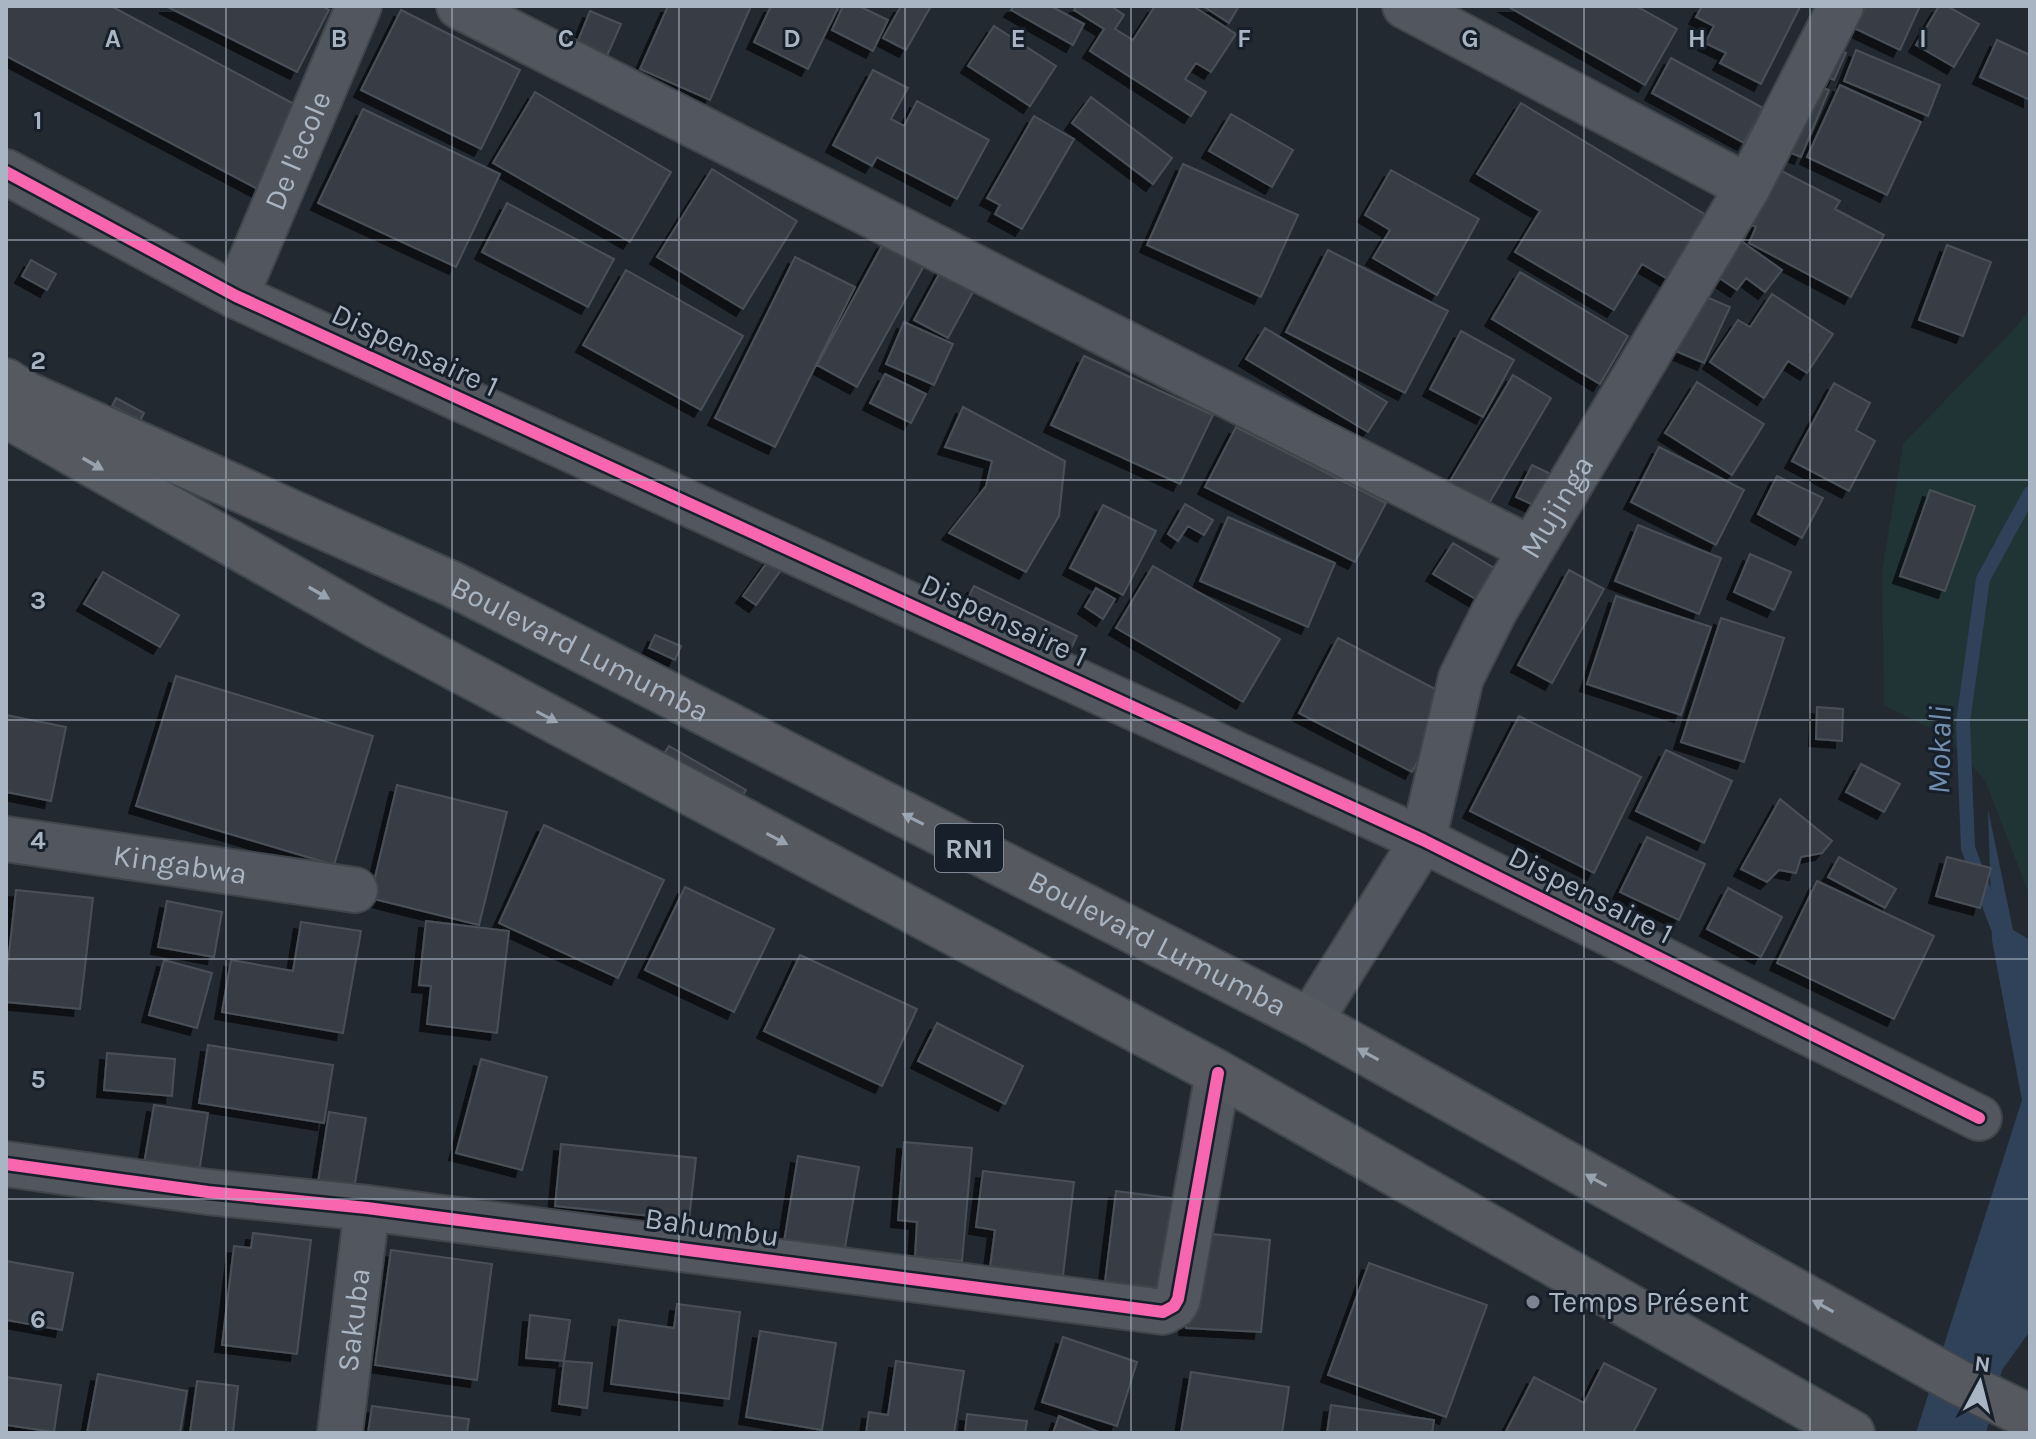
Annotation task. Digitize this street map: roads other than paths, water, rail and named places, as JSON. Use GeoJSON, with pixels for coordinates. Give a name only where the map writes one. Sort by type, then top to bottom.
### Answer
{"type":"FeatureCollection","features":[{"type":"Feature","properties":{"kind":"highway","name":"Boulevard Lumumba"},"geometry":{"type":"LineString","coordinates":[[13,401],[452,584],[1310,1021],[1958,1382],[2030,1417]]}},
{"type":"Feature","properties":{"kind":"highway","name":"Boulevard Lumumba"},"geometry":{"type":"LineString","coordinates":[[13,401],[375,625],[1218,1073],[1848,1431]]}},
{"type":"Feature","properties":{"kind":"street","name":"De l'ecole"},"geometry":{"type":"LineString","coordinates":[[236,296],[359,6]]}},
{"type":"Feature","properties":{"kind":"street"},"geometry":{"type":"LineString","coordinates":[[459,6],[1531,549]]}},
{"type":"Feature","properties":{"kind":"street"},"geometry":{"type":"LineString","coordinates":[[1405,6],[1748,187]]}},
{"type":"Feature","properties":{"kind":"street","name":"Mujinga"},"geometry":{"type":"LineString","coordinates":[[1310,1021],[1423,840],[1461,678],[1495,610],[1748,187],[1841,6]]}},
{"type":"Feature","properties":{"kind":"street","name":"Dispensaire 1"},"geometry":{"type":"LineString","coordinates":[[6,172],[236,296],[1423,840],[1979,1118]]}},
{"type":"Feature","properties":{"kind":"street","name":"Kingabwa"},"geometry":{"type":"LineString","coordinates":[[6,839],[355,890]]}},
{"type":"Feature","properties":{"kind":"street","name":"Bahumbu"},"geometry":{"type":"LineString","coordinates":[[6,1164],[1163,1312],[1174,1306],[1178,1299],[1218,1073]]}},
{"type":"Feature","properties":{"kind":"street","name":"Sakuba"},"geometry":{"type":"LineString","coordinates":[[340,1433],[367,1208]]}},
{"type":"Feature","properties":{"kind":"water"},"geometry":{"type":"Polygon","coordinates":[[[1988,809],[2013,930],[2030,940],[2030,1331],[2002,1370],[1986,1433],[1916,1433],[2022,1100],[1992,940],[1988,809]]]}},
{"type":"Feature","properties":{"kind":"waterway","name":"Mokali"},"geometry":{"type":"LineString","coordinates":[[1997,926],[1968,848],[1963,722],[1983,579],[2030,493]]}},
{"type":"Feature","properties":{"kind":"place","name":"Temps Présent"},"geometry":{"type":"Point","coordinates":[1533,1302]}}]}
